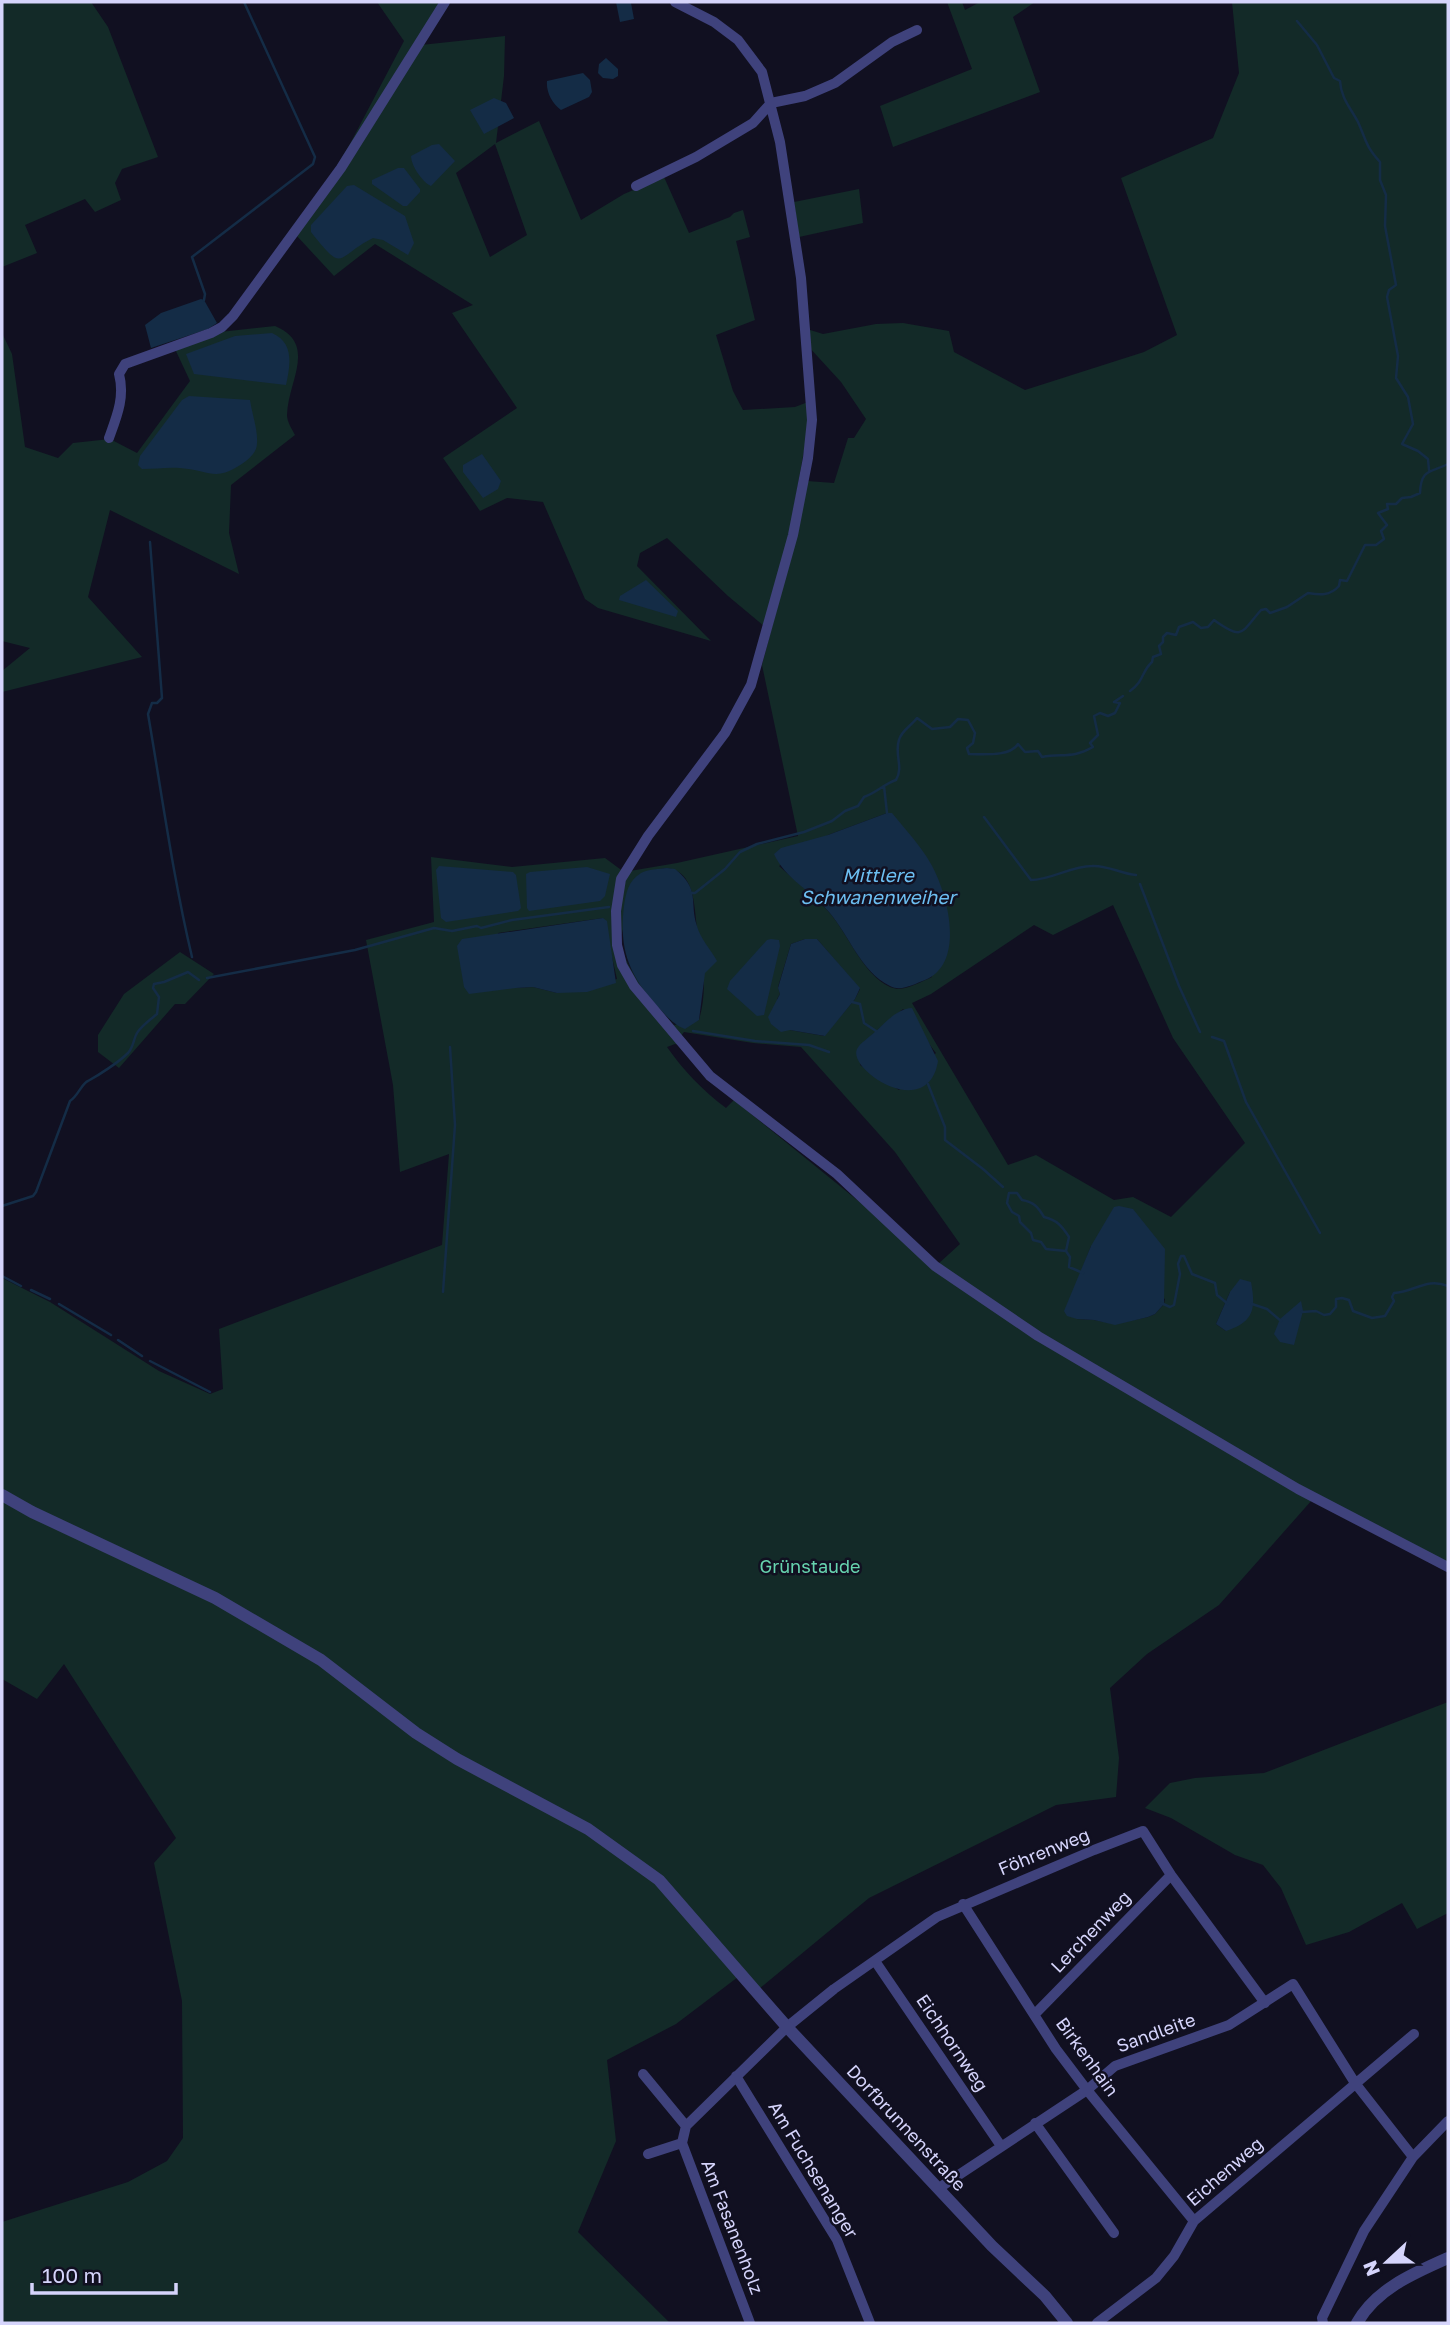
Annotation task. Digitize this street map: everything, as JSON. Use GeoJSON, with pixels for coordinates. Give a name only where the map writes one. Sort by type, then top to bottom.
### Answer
{"type":"FeatureCollection","features":[{"type":"Feature","properties":{"kind":"street"},"geometry":{"type":"LineString","coordinates":[[109,438],[123,389],[119,374],[125,364],[211,333],[233,316],[341,167],[445,2]]}},
{"type":"Feature","properties":{"kind":"street"},"geometry":{"type":"LineString","coordinates":[[675,2],[714,22],[738,40],[762,72],[779,142],[801,278],[812,420],[808,458],[793,535],[751,685],[725,733],[648,836],[621,879],[616,926],[622,965],[634,986],[710,1076],[837,1174],[935,1266],[1038,1336],[1298,1489],[1448,1567]]}},
{"type":"Feature","properties":{"kind":"street"},"geometry":{"type":"LineString","coordinates":[[636,186],[696,157],[753,123],[771,103],[792,100],[827,87],[892,42],[917,30]]}},
{"type":"Feature","properties":{"kind":"street","name":"Dorfbrunnenstraße"},"geometry":{"type":"LineString","coordinates":[[2,1495],[32,1512],[215,1598],[321,1660],[416,1733],[457,1759],[588,1829],[659,1880],[787,2027],[992,2246],[1045,2296],[1067,2323]]}},
{"type":"Feature","properties":{"kind":"street","name":"Föhrenweg"},"geometry":{"type":"LineString","coordinates":[[787,2027],[834,1989],[937,1917],[1143,1831],[1171,1875],[1265,2003]]}},
{"type":"Feature","properties":{"kind":"street","name":"Lerchenweg"},"geometry":{"type":"LineString","coordinates":[[1035,2014],[1171,1875]]}},
{"type":"Feature","properties":{"kind":"street","name":"Birkenhain"},"geometry":{"type":"LineString","coordinates":[[963,1904],[1056,2049],[1194,2221]]}},
{"type":"Feature","properties":{"kind":"street","name":"Eichhornweg"},"geometry":{"type":"LineString","coordinates":[[875,1961],[1001,2146]]}},
{"type":"Feature","properties":{"kind":"street","name":"Sandleite"},"geometry":{"type":"LineString","coordinates":[[939,2188],[1087,2090],[1115,2066],[1230,2025],[1293,1984],[1355,2082]]}},
{"type":"Feature","properties":{"kind":"street"},"geometry":{"type":"LineString","coordinates":[[643,2074],[686,2126],[787,2027]]}},
{"type":"Feature","properties":{"kind":"street","name":"Eichenweg"},"geometry":{"type":"LineString","coordinates":[[1097,2323],[1156,2278],[1174,2256],[1194,2221],[1414,2034]]}},
{"type":"Feature","properties":{"kind":"street","name":"Am Fuchsenanger"},"geometry":{"type":"LineString","coordinates":[[736,2076],[837,2240],[870,2323]]}},
{"type":"Feature","properties":{"kind":"street"},"geometry":{"type":"LineString","coordinates":[[1355,2082],[1413,2157]]}},
{"type":"Feature","properties":{"kind":"street"},"geometry":{"type":"LineString","coordinates":[[1323,2323],[1322,2318],[1364,2231],[1413,2157],[1448,2121]]}},
{"type":"Feature","properties":{"kind":"street"},"geometry":{"type":"LineString","coordinates":[[1035,2123],[1114,2233]]}},
{"type":"Feature","properties":{"kind":"street","name":"Am Fasanenholz"},"geometry":{"type":"LineString","coordinates":[[686,2126],[682,2143],[750,2323]]}},
{"type":"Feature","properties":{"kind":"street","name":"Am Fasanenholz"},"geometry":{"type":"LineString","coordinates":[[648,2154],[682,2143]]}},
{"type":"Feature","properties":{"kind":"street"},"geometry":{"type":"LineString","coordinates":[[1357,2323],[1365,2309],[1383,2292],[1448,2258]]}},
{"type":"Feature","properties":{"kind":"green space"},"geometry":{"type":"Polygon","coordinates":[[[2,2],[91,2],[108,27],[158,157],[122,169],[115,183],[121,200],[95,212],[85,199],[25,225],[37,253],[2,267],[2,2]]]}},
{"type":"Feature","properties":{"kind":"green space"},"geometry":{"type":"Polygon","coordinates":[[[377,2],[447,2],[421,45],[505,36],[504,76],[496,143],[539,121],[581,220],[624,194],[664,177],[689,233],[743,210],[750,237],[736,241],[755,320],[716,335],[733,391],[743,410],[795,407],[808,402],[809,423],[789,534],[764,626],[667,538],[640,553],[637,566],[711,641],[598,608],[585,599],[543,502],[507,498],[480,511],[443,458],[517,408],[452,313],[473,305],[375,244],[334,276],[296,235],[351,142],[404,41],[377,2]],[[495,144],[456,173],[490,257],[527,235],[495,144]]]}},
{"type":"Feature","properties":{"kind":"green space"},"geometry":{"type":"Polygon","coordinates":[[[947,2],[962,2],[965,10],[980,2],[1035,2],[1013,17],[1040,92],[893,147],[880,106],[972,69],[947,2]]]}},
{"type":"Feature","properties":{"kind":"green space","name":"Grünstaude"},"geometry":{"type":"Polygon","coordinates":[[[1232,2],[1448,2],[1448,1567],[1312,1500],[1219,1605],[1147,1654],[1110,1688],[1119,1758],[1116,1797],[1056,1805],[869,1898],[754,1993],[738,1977],[676,2024],[607,2060],[616,2141],[578,2232],[670,2323],[2,2323],[2,2222],[128,2182],[167,2161],[183,2138],[182,2001],[154,1863],[176,1838],[64,1664],[37,1699],[2,1679],[2,1278],[50,1302],[159,1371],[210,1394],[223,1389],[219,1329],[442,1245],[449,1154],[400,1172],[393,1085],[366,940],[434,922],[431,857],[512,867],[605,858],[624,872],[798,836],[762,665],[796,536],[807,481],[834,483],[848,438],[854,438],[866,419],[841,382],[808,346],[807,329],[823,334],[876,324],[903,323],[949,331],[954,352],[1025,390],[1144,352],[1177,335],[1121,178],[1213,138],[1239,73],[1232,2]],[[887,813],[828,835],[779,866],[828,911],[863,963],[880,981],[900,989],[932,977],[887,813]],[[667,868],[654,870],[622,933],[622,944],[631,970],[674,1025],[699,1020],[703,973],[695,909],[688,882],[676,871],[667,868]],[[1113,905],[1053,935],[1034,925],[931,994],[912,1003],[1008,1165],[1036,1155],[1114,1200],[1133,1197],[1171,1217],[1245,1143],[1173,1038],[1113,905]],[[603,918],[498,933],[516,988],[533,987],[557,993],[617,979],[603,918]],[[805,939],[791,944],[778,987],[780,994],[777,999],[790,1030],[824,1036],[855,999],[860,989],[817,939],[805,939]],[[903,1009],[876,1031],[860,1065],[899,1090],[936,1053],[919,1025],[903,1009]],[[684,1032],[677,1041],[679,1045],[667,1047],[709,1094],[726,1108],[734,1100],[937,1265],[960,1244],[895,1152],[801,1047],[753,1043],[684,1032]],[[1091,1246],[1081,1272],[1077,1319],[1115,1324],[1148,1317],[1155,1314],[1165,1299],[1091,1246]],[[1230,1292],[1216,1324],[1226,1331],[1230,1292]]]}},
{"type":"Feature","properties":{"kind":"green space"},"geometry":{"type":"Polygon","coordinates":[[[859,189],[863,223],[799,237],[794,202],[859,189]]]}},
{"type":"Feature","properties":{"kind":"green space"},"geometry":{"type":"Polygon","coordinates":[[[275,326],[288,334],[298,353],[287,415],[295,435],[231,485],[229,533],[239,574],[110,510],[88,597],[142,657],[2,692],[2,671],[30,648],[2,641],[2,333],[12,354],[25,447],[58,458],[73,443],[110,439],[137,453],[190,381],[175,349],[220,332],[275,326]]]}},
{"type":"Feature","properties":{"kind":"green space"},"geometry":{"type":"Polygon","coordinates":[[[180,952],[214,974],[185,1004],[175,1004],[119,1068],[98,1052],[98,1035],[124,994],[180,952]]]}},
{"type":"Feature","properties":{"kind":"green space"},"geometry":{"type":"Polygon","coordinates":[[[1448,1702],[1448,1913],[1417,1929],[1402,1903],[1349,1932],[1306,1945],[1281,1888],[1263,1865],[1235,1855],[1171,1818],[1145,1808],[1170,1783],[1195,1778],[1264,1773],[1448,1702]]]}},
{"type":"Feature","properties":{"kind":"water"},"geometry":{"type":"Polygon","coordinates":[[[616,2],[631,3],[634,19],[620,22],[616,2]]]}},
{"type":"Feature","properties":{"kind":"water"},"geometry":{"type":"Polygon","coordinates":[[[606,58],[618,69],[618,76],[613,79],[603,78],[598,73],[599,64],[606,58]]]}},
{"type":"Feature","properties":{"kind":"water"},"geometry":{"type":"Polygon","coordinates":[[[583,73],[590,80],[592,92],[589,97],[561,110],[550,97],[547,81],[583,73]]]}},
{"type":"Feature","properties":{"kind":"water"},"geometry":{"type":"Polygon","coordinates":[[[494,98],[506,103],[514,118],[484,134],[470,110],[494,98]]]}},
{"type":"Feature","properties":{"kind":"water"},"geometry":{"type":"Polygon","coordinates":[[[439,144],[455,161],[431,186],[418,173],[411,156],[439,144]]]}},
{"type":"Feature","properties":{"kind":"water"},"geometry":{"type":"Polygon","coordinates":[[[398,168],[404,168],[420,189],[407,206],[403,206],[372,184],[372,180],[398,168]]]}},
{"type":"Feature","properties":{"kind":"water"},"geometry":{"type":"Polygon","coordinates":[[[354,185],[405,216],[414,243],[408,255],[383,240],[373,238],[346,256],[336,258],[311,232],[311,225],[347,186],[354,185]]]}},
{"type":"Feature","properties":{"kind":"water"},"geometry":{"type":"Polygon","coordinates":[[[201,299],[217,323],[208,329],[151,348],[145,325],[161,313],[201,299]]]}},
{"type":"Feature","properties":{"kind":"water"},"geometry":{"type":"Polygon","coordinates":[[[272,333],[279,337],[288,349],[286,385],[194,374],[186,354],[235,336],[272,333]]]}},
{"type":"Feature","properties":{"kind":"water"},"geometry":{"type":"Polygon","coordinates":[[[189,396],[250,400],[257,438],[254,453],[236,468],[220,474],[180,468],[142,469],[138,465],[140,456],[182,400],[189,396]]]}},
{"type":"Feature","properties":{"kind":"water"},"geometry":{"type":"Polygon","coordinates":[[[482,454],[501,481],[498,489],[483,498],[463,472],[463,465],[482,454]]]}},
{"type":"Feature","properties":{"kind":"water"},"geometry":{"type":"Polygon","coordinates":[[[646,580],[678,611],[676,617],[619,600],[620,596],[646,580]]]}},
{"type":"Feature","properties":{"kind":"water","name":"Mittlere Schwanenweiher"},"geometry":{"type":"Polygon","coordinates":[[[892,813],[931,864],[943,892],[950,927],[946,959],[938,971],[925,980],[899,988],[890,986],[871,972],[829,912],[785,871],[774,854],[781,848],[828,835],[892,813]]]}},
{"type":"Feature","properties":{"kind":"water"},"geometry":{"type":"Polygon","coordinates":[[[439,866],[513,872],[516,875],[521,908],[518,911],[446,922],[441,918],[436,870],[439,866]]]}},
{"type":"Feature","properties":{"kind":"water"},"geometry":{"type":"Polygon","coordinates":[[[587,867],[610,874],[605,896],[600,901],[529,911],[526,874],[587,867]]]}},
{"type":"Feature","properties":{"kind":"water"},"geometry":{"type":"Polygon","coordinates":[[[675,869],[688,883],[693,896],[698,930],[717,961],[705,973],[699,1020],[685,1029],[666,1016],[638,982],[628,959],[623,935],[624,906],[630,884],[644,872],[675,869]]]}},
{"type":"Feature","properties":{"kind":"water"},"geometry":{"type":"Polygon","coordinates":[[[603,918],[607,921],[616,983],[587,992],[557,993],[533,987],[469,994],[464,987],[457,946],[462,939],[603,918]]]}},
{"type":"Feature","properties":{"kind":"water","name":"Mittlere Schwanenweiher"},"geometry":{"type":"Polygon","coordinates":[[[805,939],[817,939],[860,988],[855,999],[825,1036],[790,1030],[781,1032],[771,1024],[768,1017],[780,994],[778,988],[791,944],[805,939]]]}},
{"type":"Feature","properties":{"kind":"water","name":"Mittlere Schwanenweiher"},"geometry":{"type":"Polygon","coordinates":[[[767,940],[779,940],[780,946],[764,1015],[757,1016],[727,989],[730,981],[767,940]]]}},
{"type":"Feature","properties":{"kind":"water"},"geometry":{"type":"Polygon","coordinates":[[[912,1008],[938,1061],[931,1079],[920,1088],[905,1090],[890,1086],[864,1068],[857,1058],[857,1049],[892,1016],[912,1008]]]}},
{"type":"Feature","properties":{"kind":"water"},"geometry":{"type":"Polygon","coordinates":[[[1114,1207],[1133,1209],[1165,1249],[1164,1304],[1148,1317],[1115,1325],[1067,1316],[1064,1311],[1091,1246],[1114,1207]]]}},
{"type":"Feature","properties":{"kind":"water"},"geometry":{"type":"Polygon","coordinates":[[[1240,1279],[1251,1282],[1253,1307],[1248,1319],[1226,1331],[1216,1324],[1230,1292],[1240,1279]]]}},
{"type":"Feature","properties":{"kind":"water"},"geometry":{"type":"Polygon","coordinates":[[[1301,1301],[1303,1311],[1294,1345],[1280,1342],[1274,1334],[1280,1319],[1301,1301]]]}},
{"type":"Feature","properties":{"kind":"waterway"},"geometry":{"type":"LineString","coordinates":[[204,300],[205,294],[192,257],[313,164],[315,157],[244,2]]}},
{"type":"Feature","properties":{"kind":"waterway"},"geometry":{"type":"LineString","coordinates":[[1297,21],[1317,45],[1334,78],[1340,81],[1346,102],[1369,147],[1380,162],[1380,180],[1386,195],[1385,226],[1396,285],[1389,290],[1387,297],[1398,356],[1396,378],[1408,397],[1413,424],[1402,444],[1428,459],[1429,470]]}},
{"type":"Feature","properties":{"kind":"waterway"},"geometry":{"type":"LineString","coordinates":[[1130,691],[1138,683],[1153,657],[1161,654],[1159,646],[1163,637],[1167,633],[1176,635],[1179,627],[1193,622],[1201,628],[1208,627],[1214,620],[1231,631],[1241,632],[1261,610],[1266,609],[1270,613],[1287,607],[1308,593],[1332,592],[1339,586],[1340,580],[1347,581],[1365,545],[1376,545],[1384,539],[1381,531],[1387,525],[1378,513],[1388,509],[1387,504],[1396,504],[1402,498],[1420,493],[1425,475],[1448,464]]}},
{"type":"Feature","properties":{"kind":"waterway"},"geometry":{"type":"LineString","coordinates":[[150,542],[162,698],[157,703],[152,703],[148,714],[173,866],[192,957]]}},
{"type":"Feature","properties":{"kind":"waterway"},"geometry":{"type":"LineString","coordinates":[[691,893],[695,893],[725,869],[740,852],[757,844],[804,832],[832,821],[845,811],[858,806],[864,797],[896,780],[900,737],[917,718],[932,729],[950,727],[958,719],[968,720],[975,733],[973,743],[967,748],[969,754],[1003,753],[1018,744],[1025,752],[1038,751],[1042,757],[1073,754],[1093,747],[1090,743],[1098,735],[1094,716],[1100,713],[1108,716],[1115,713],[1120,703],[1114,702],[1123,696]]}},
{"type":"Feature","properties":{"kind":"waterway"},"geometry":{"type":"LineString","coordinates":[[884,786],[887,813]]}},
{"type":"Feature","properties":{"kind":"waterway"},"geometry":{"type":"LineString","coordinates":[[984,817],[1031,880],[1092,866],[1136,875]]}},
{"type":"Feature","properties":{"kind":"waterway"},"geometry":{"type":"LineString","coordinates":[[1140,884],[1179,986],[1200,1032]]}},
{"type":"Feature","properties":{"kind":"waterway"},"geometry":{"type":"LineString","coordinates":[[207,978],[355,950],[434,928],[452,931],[477,926],[481,928],[512,920],[609,907]]}},
{"type":"Feature","properties":{"kind":"waterway"},"geometry":{"type":"LineString","coordinates":[[2,1206],[33,1196],[36,1192],[70,1101],[86,1082],[128,1053],[139,1030],[157,1014],[159,997],[153,988],[154,984],[188,972],[199,980]]}},
{"type":"Feature","properties":{"kind":"waterway"},"geometry":{"type":"LineString","coordinates":[[852,1002],[860,1004],[864,1023],[876,1031]]}},
{"type":"Feature","properties":{"kind":"waterway"},"geometry":{"type":"LineString","coordinates":[[693,1031],[755,1041],[809,1045],[829,1052]]}},
{"type":"Feature","properties":{"kind":"waterway"},"geometry":{"type":"LineString","coordinates":[[1212,1037],[1224,1041],[1246,1102],[1320,1233]]}},
{"type":"Feature","properties":{"kind":"waterway"},"geometry":{"type":"LineString","coordinates":[[443,1292],[455,1125],[450,1047]]}},
{"type":"Feature","properties":{"kind":"waterway"},"geometry":{"type":"LineString","coordinates":[[928,1084],[945,1127],[945,1140],[1003,1187]]}},
{"type":"Feature","properties":{"kind":"waterway"},"geometry":{"type":"LineString","coordinates":[[1066,1251],[1069,1237],[1061,1227],[1044,1217],[1035,1205],[1022,1200],[1017,1193],[1009,1193],[1007,1203],[1031,1233],[1033,1240],[1041,1242],[1046,1249],[1066,1251],[1070,1257],[1069,1267],[1083,1273]]}},
{"type":"Feature","properties":{"kind":"waterway"},"geometry":{"type":"LineString","coordinates":[[1161,1303],[1170,1307],[1174,1305],[1180,1274],[1178,1264],[1181,1256],[1184,1256],[1192,1274],[1215,1283],[1217,1295],[1228,1304]]}},
{"type":"Feature","properties":{"kind":"waterway"},"geometry":{"type":"LineString","coordinates":[[2,1276],[21,1286]]}},
{"type":"Feature","properties":{"kind":"waterway"},"geometry":{"type":"LineString","coordinates":[[1302,1312],[1330,1314],[1336,1307],[1336,1299],[1342,1298],[1349,1300],[1353,1311],[1372,1318],[1385,1316],[1394,1301],[1394,1293],[1433,1283],[1448,1286]]}},
{"type":"Feature","properties":{"kind":"waterway"},"geometry":{"type":"LineString","coordinates":[[31,1290],[50,1299]]}},
{"type":"Feature","properties":{"kind":"waterway"},"geometry":{"type":"LineString","coordinates":[[59,1304],[111,1335]]}},
{"type":"Feature","properties":{"kind":"waterway"},"geometry":{"type":"LineString","coordinates":[[1252,1304],[1267,1309],[1281,1321]]}},
{"type":"Feature","properties":{"kind":"waterway"},"geometry":{"type":"LineString","coordinates":[[118,1340],[142,1356]]}},
{"type":"Feature","properties":{"kind":"waterway"},"geometry":{"type":"LineString","coordinates":[[150,1361],[210,1392]]}}]}
